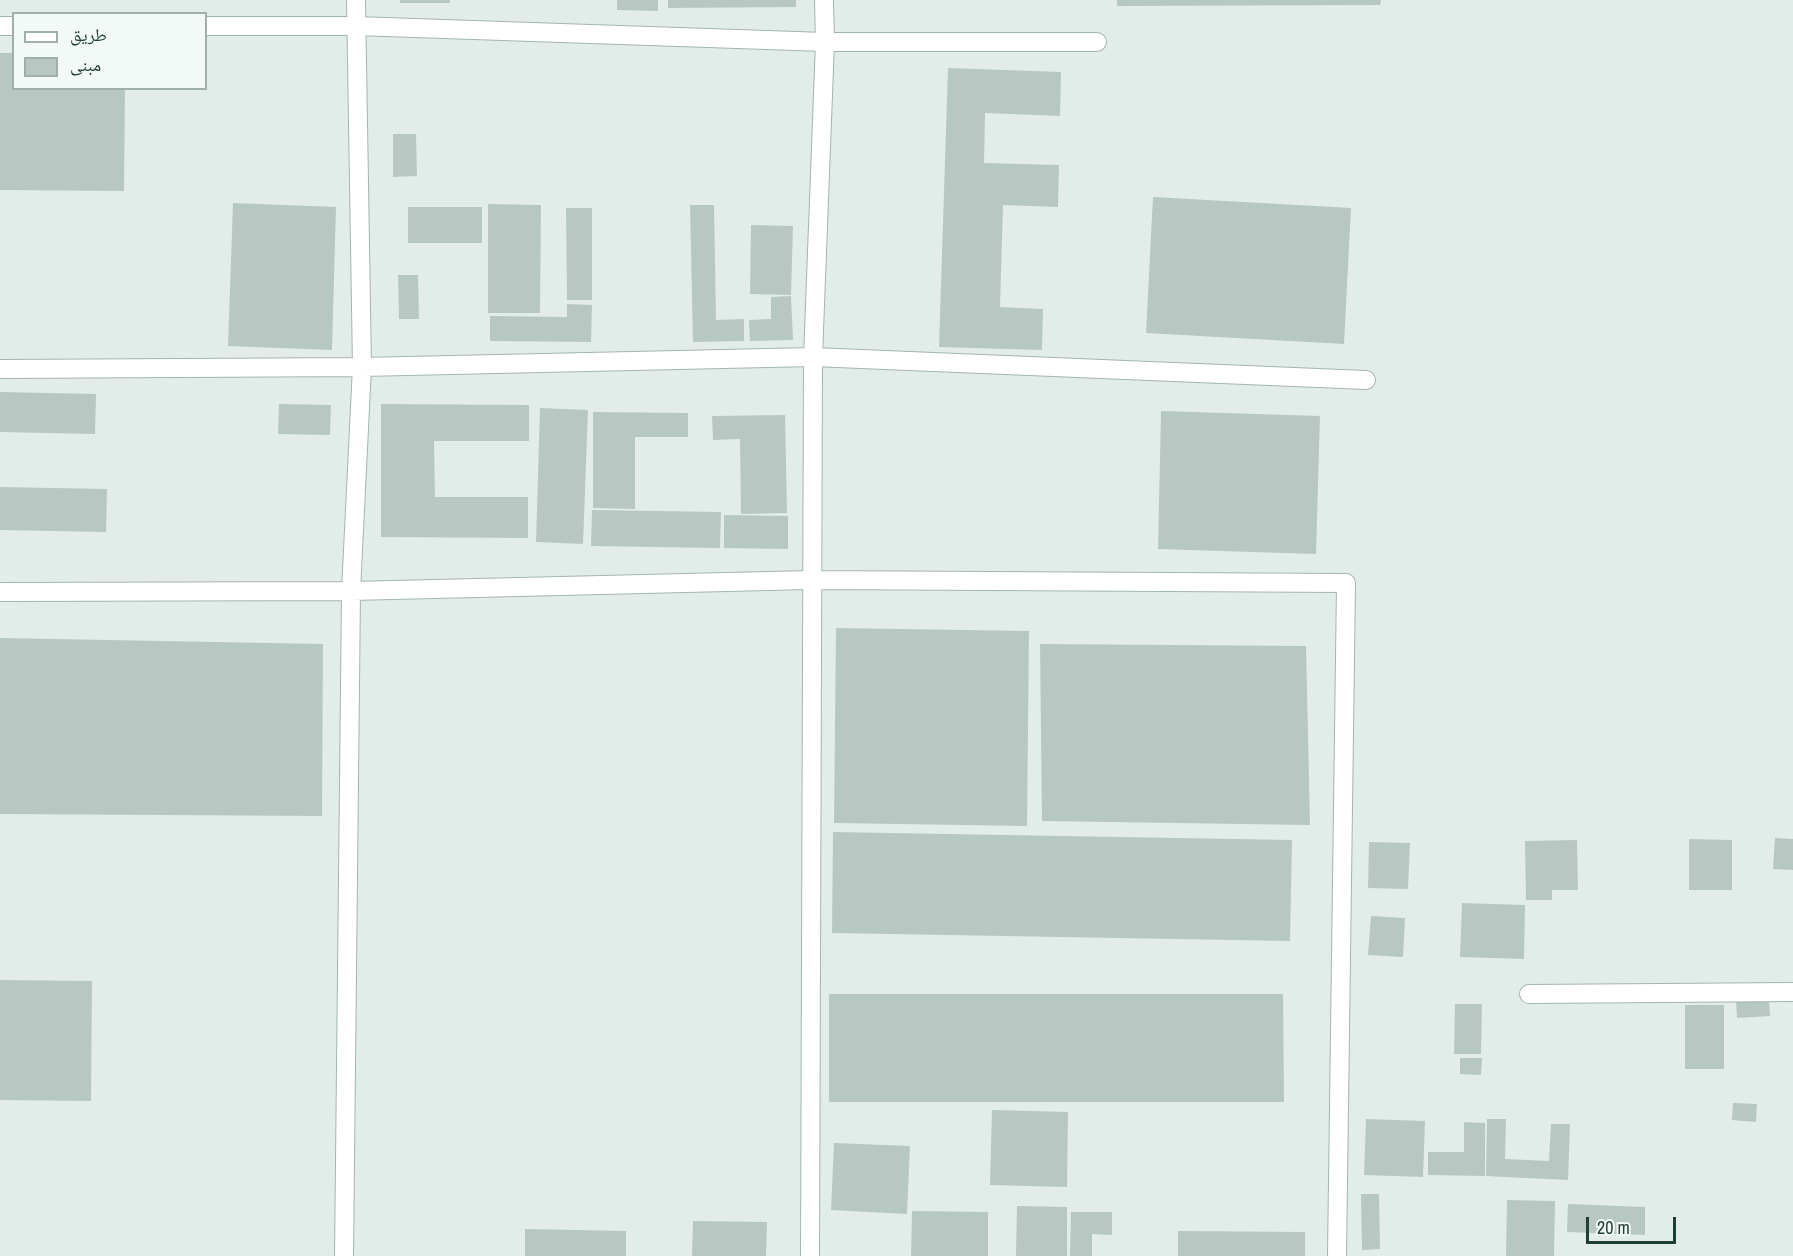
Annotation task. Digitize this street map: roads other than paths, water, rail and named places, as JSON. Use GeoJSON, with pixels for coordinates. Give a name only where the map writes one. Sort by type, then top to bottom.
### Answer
{"type":"FeatureCollection","features":[{"type":"Feature","properties":{"kind":"street"},"geometry":{"type":"LineString","coordinates":[[344,1256],[351,591],[362,367],[356,0]]}},
{"type":"Feature","properties":{"kind":"street"},"geometry":{"type":"LineString","coordinates":[[810,1256],[813,357],[825,42],[824,0]]}},
{"type":"Feature","properties":{"kind":"street"},"geometry":{"type":"LineString","coordinates":[[207,26],[356,26],[825,42],[1097,42]]}},
{"type":"Feature","properties":{"kind":"street"},"geometry":{"type":"LineString","coordinates":[[0,369],[362,367],[813,357],[1366,380]]}},
{"type":"Feature","properties":{"kind":"street"},"geometry":{"type":"LineString","coordinates":[[0,592],[351,591],[811,580],[1346,583],[1337,1256]]}},
{"type":"Feature","properties":{"kind":"street"},"geometry":{"type":"LineString","coordinates":[[1529,994],[1793,992]]}}]}
